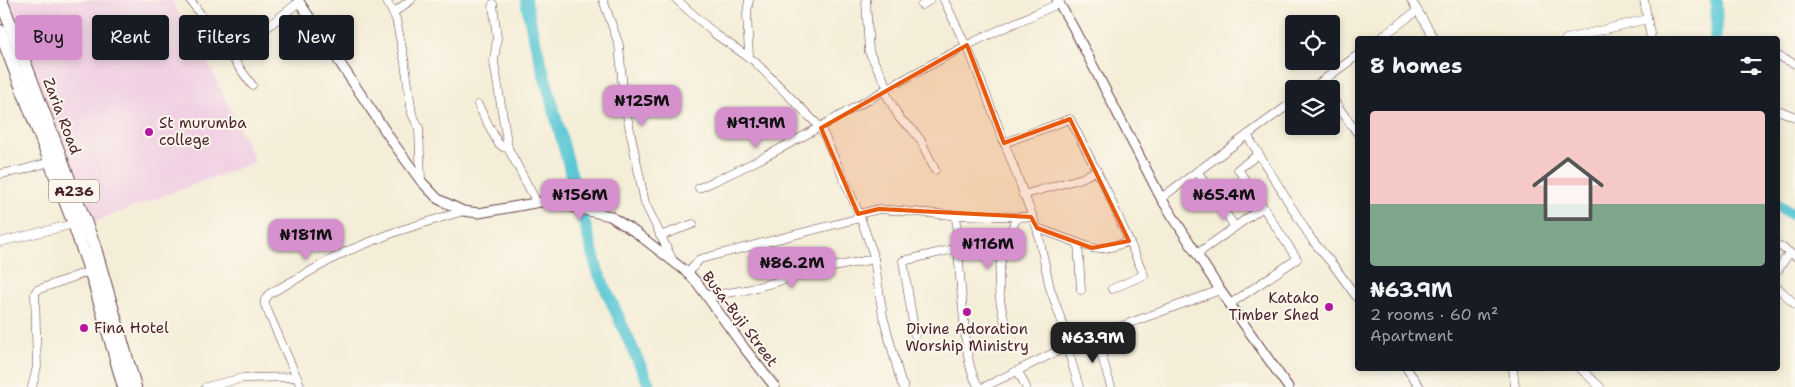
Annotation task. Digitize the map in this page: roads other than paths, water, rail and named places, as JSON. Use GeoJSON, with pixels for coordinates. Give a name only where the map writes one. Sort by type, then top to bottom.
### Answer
{"type":"FeatureCollection","features":[{"type":"Feature","properties":{"kind":"highway","name":"Zaria Road"},"geometry":{"type":"LineString","coordinates":[[1,0],[15,54]]}},
{"type":"Feature","properties":{"kind":"highway","name":"A236"},"geometry":{"type":"LineString","coordinates":[[0,31],[15,56]]}},
{"type":"Feature","properties":{"kind":"highway","name":"Zaria Road"},"geometry":{"type":"LineString","coordinates":[[17,60],[94,244],[134,387]]}},
{"type":"Feature","properties":{"kind":"highway","name":"A236"},"geometry":{"type":"LineString","coordinates":[[17,60],[50,162],[90,271],[124,387]]}},
{"type":"Feature","properties":{"kind":"street"},"geometry":{"type":"LineString","coordinates":[[190,0],[201,15]]}},
{"type":"Feature","properties":{"kind":"street"},"geometry":{"type":"LineString","coordinates":[[386,0],[396,19],[405,63],[412,114],[419,128],[420,181]]}},
{"type":"Feature","properties":{"kind":"street"},"geometry":{"type":"LineString","coordinates":[[393,12],[411,0]]}},
{"type":"Feature","properties":{"kind":"street"},"geometry":{"type":"LineString","coordinates":[[603,0],[618,45],[624,101],[645,203],[672,259]]}},
{"type":"Feature","properties":{"kind":"street"},"geometry":{"type":"LineString","coordinates":[[678,0],[715,34],[749,58],[821,128],[859,216],[874,258],[883,316],[900,382],[904,387]]}},
{"type":"Feature","properties":{"kind":"street"},"geometry":{"type":"LineString","coordinates":[[749,0],[747,13],[749,58]]}},
{"type":"Feature","properties":{"kind":"street"},"geometry":{"type":"LineString","coordinates":[[866,0],[869,52],[900,119],[920,139],[935,170]]}},
{"type":"Feature","properties":{"kind":"street"},"geometry":{"type":"LineString","coordinates":[[922,5],[930,0]]}},
{"type":"Feature","properties":{"kind":"street"},"geometry":{"type":"LineString","coordinates":[[944,0],[966,46],[1037,228],[1050,288],[1079,387]]}},
{"type":"Feature","properties":{"kind":"street"},"geometry":{"type":"LineString","coordinates":[[1411,0],[1433,36]]}},
{"type":"Feature","properties":{"kind":"street"},"geometry":{"type":"LineString","coordinates":[[1644,0],[1651,36]]}},
{"type":"Feature","properties":{"kind":"street"},"geometry":{"type":"LineString","coordinates":[[269,24],[298,1]]}},
{"type":"Feature","properties":{"kind":"street","name":"Busa-Buji Street"},"geometry":{"type":"LineString","coordinates":[[298,1],[420,181],[438,199],[463,210],[486,213],[546,201],[610,216],[672,259],[688,273],[775,387]]}},
{"type":"Feature","properties":{"kind":"street"},"geometry":{"type":"LineString","coordinates":[[699,188],[732,174],[787,143],[821,128],[886,89],[966,46],[1058,2],[1161,198],[1220,290],[1288,387]]}},
{"type":"Feature","properties":{"kind":"street"},"geometry":{"type":"LineString","coordinates":[[493,4],[496,38],[494,62],[508,148],[537,203]]}},
{"type":"Feature","properties":{"kind":"street"},"geometry":{"type":"LineString","coordinates":[[1386,36],[1417,11]]}},
{"type":"Feature","properties":{"kind":"street"},"geometry":{"type":"LineString","coordinates":[[1578,36],[1648,19]]}},
{"type":"Feature","properties":{"kind":"street"},"geometry":{"type":"LineString","coordinates":[[1780,57],[1795,64]]}},
{"type":"Feature","properties":{"kind":"street"},"geometry":{"type":"LineString","coordinates":[[1329,80],[1355,58]]}},
{"type":"Feature","properties":{"kind":"street"},"geometry":{"type":"LineString","coordinates":[[233,60],[252,85]]}},
{"type":"Feature","properties":{"kind":"street"},"geometry":{"type":"LineString","coordinates":[[478,106],[498,143],[508,148]]}},
{"type":"Feature","properties":{"kind":"street"},"geometry":{"type":"LineString","coordinates":[[1161,198],[1285,108]]}},
{"type":"Feature","properties":{"kind":"street"},"geometry":{"type":"LineString","coordinates":[[1340,109],[1355,130]]}},
{"type":"Feature","properties":{"kind":"street"},"geometry":{"type":"LineString","coordinates":[[1780,111],[1795,117]]}},
{"type":"Feature","properties":{"kind":"street"},"geometry":{"type":"LineString","coordinates":[[1004,144],[1070,118],[1097,170],[1144,275],[1112,288]]}},
{"type":"Feature","properties":{"kind":"street"},"geometry":{"type":"LineString","coordinates":[[1247,135],[1312,240],[1355,295]]}},
{"type":"Feature","properties":{"kind":"street"},"geometry":{"type":"LineString","coordinates":[[1230,304],[1297,259],[1238,169],[1260,154]]}},
{"type":"Feature","properties":{"kind":"street"},"geometry":{"type":"LineString","coordinates":[[0,174],[50,162]]}},
{"type":"Feature","properties":{"kind":"street"},"geometry":{"type":"LineString","coordinates":[[1024,195],[1082,178],[1097,170]]}},
{"type":"Feature","properties":{"kind":"street"},"geometry":{"type":"LineString","coordinates":[[1197,172],[1235,227]]}},
{"type":"Feature","properties":{"kind":"street"},"geometry":{"type":"LineString","coordinates":[[1197,254],[1263,207]]}},
{"type":"Feature","properties":{"kind":"street"},"geometry":{"type":"LineString","coordinates":[[688,273],[700,258],[879,209],[956,215],[1032,217]]}},
{"type":"Feature","properties":{"kind":"street"},"geometry":{"type":"LineString","coordinates":[[301,387],[266,305],[265,300],[269,294],[345,252],[395,232],[463,210]]}},
{"type":"Feature","properties":{"kind":"street"},"geometry":{"type":"LineString","coordinates":[[956,215],[962,307],[969,362],[975,382],[979,387]]}},
{"type":"Feature","properties":{"kind":"street"},"geometry":{"type":"LineString","coordinates":[[1006,326],[998,291],[998,275],[1006,241],[1017,217]]}},
{"type":"Feature","properties":{"kind":"street"},"geometry":{"type":"LineString","coordinates":[[0,242],[74,224]]}},
{"type":"Feature","properties":{"kind":"street"},"geometry":{"type":"LineString","coordinates":[[660,236],[693,224]]}},
{"type":"Feature","properties":{"kind":"street"},"geometry":{"type":"LineString","coordinates":[[1037,228],[1101,249],[1128,241]]}},
{"type":"Feature","properties":{"kind":"street"},"geometry":{"type":"LineString","coordinates":[[1078,243],[1081,290]]}},
{"type":"Feature","properties":{"kind":"street"},"geometry":{"type":"LineString","coordinates":[[1780,246],[1792,254],[1780,268]]}},
{"type":"Feature","properties":{"kind":"street"},"geometry":{"type":"LineString","coordinates":[[915,335],[903,261],[958,248]]}},
{"type":"Feature","properties":{"kind":"street"},"geometry":{"type":"LineString","coordinates":[[707,296],[746,290],[874,258]]}},
{"type":"Feature","properties":{"kind":"street"},"geometry":{"type":"LineString","coordinates":[[32,387],[37,367],[34,294],[37,290],[50,284],[90,271]]}},
{"type":"Feature","properties":{"kind":"street"},"geometry":{"type":"LineString","coordinates":[[984,387],[1068,346],[1220,290]]}},
{"type":"Feature","properties":{"kind":"street"},"geometry":{"type":"LineString","coordinates":[[1780,290],[1795,304]]}},
{"type":"Feature","properties":{"kind":"street"},"geometry":{"type":"LineString","coordinates":[[1096,336],[1111,387]]}},
{"type":"Feature","properties":{"kind":"street"},"geometry":{"type":"LineString","coordinates":[[1018,371],[1026,387]]}},
{"type":"Feature","properties":{"kind":"street"},"geometry":{"type":"LineString","coordinates":[[1408,371],[1420,387]]}},
{"type":"Feature","properties":{"kind":"street"},"geometry":{"type":"LineString","coordinates":[[1513,371],[1515,387]]}},
{"type":"Feature","properties":{"kind":"street"},"geometry":{"type":"LineString","coordinates":[[1582,371],[1600,387]]}},
{"type":"Feature","properties":{"kind":"street"},"geometry":{"type":"LineString","coordinates":[[206,387],[243,378],[297,376]]}},
{"type":"Feature","properties":{"kind":"waterway"},"geometry":{"type":"LineString","coordinates":[[526,0],[532,30],[598,272],[650,387]]}},
{"type":"Feature","properties":{"kind":"waterway"},"geometry":{"type":"LineString","coordinates":[[1715,36],[1716,0]]}},
{"type":"Feature","properties":{"kind":"waterway"},"geometry":{"type":"LineString","coordinates":[[1780,206],[1795,216]]}},
{"type":"Feature","properties":{"kind":"place","name":"St murumba college"},"geometry":{"type":"Point","coordinates":[149,132]}},
{"type":"Feature","properties":{"kind":"place","name":"Katako Timber Shed"},"geometry":{"type":"Point","coordinates":[1329,307]}},
{"type":"Feature","properties":{"kind":"place","name":"Divine Adoration Worship Ministry"},"geometry":{"type":"Point","coordinates":[967,312]}},
{"type":"Feature","properties":{"kind":"place","name":"Fina Hotel"},"geometry":{"type":"Point","coordinates":[84,328]}}]}
